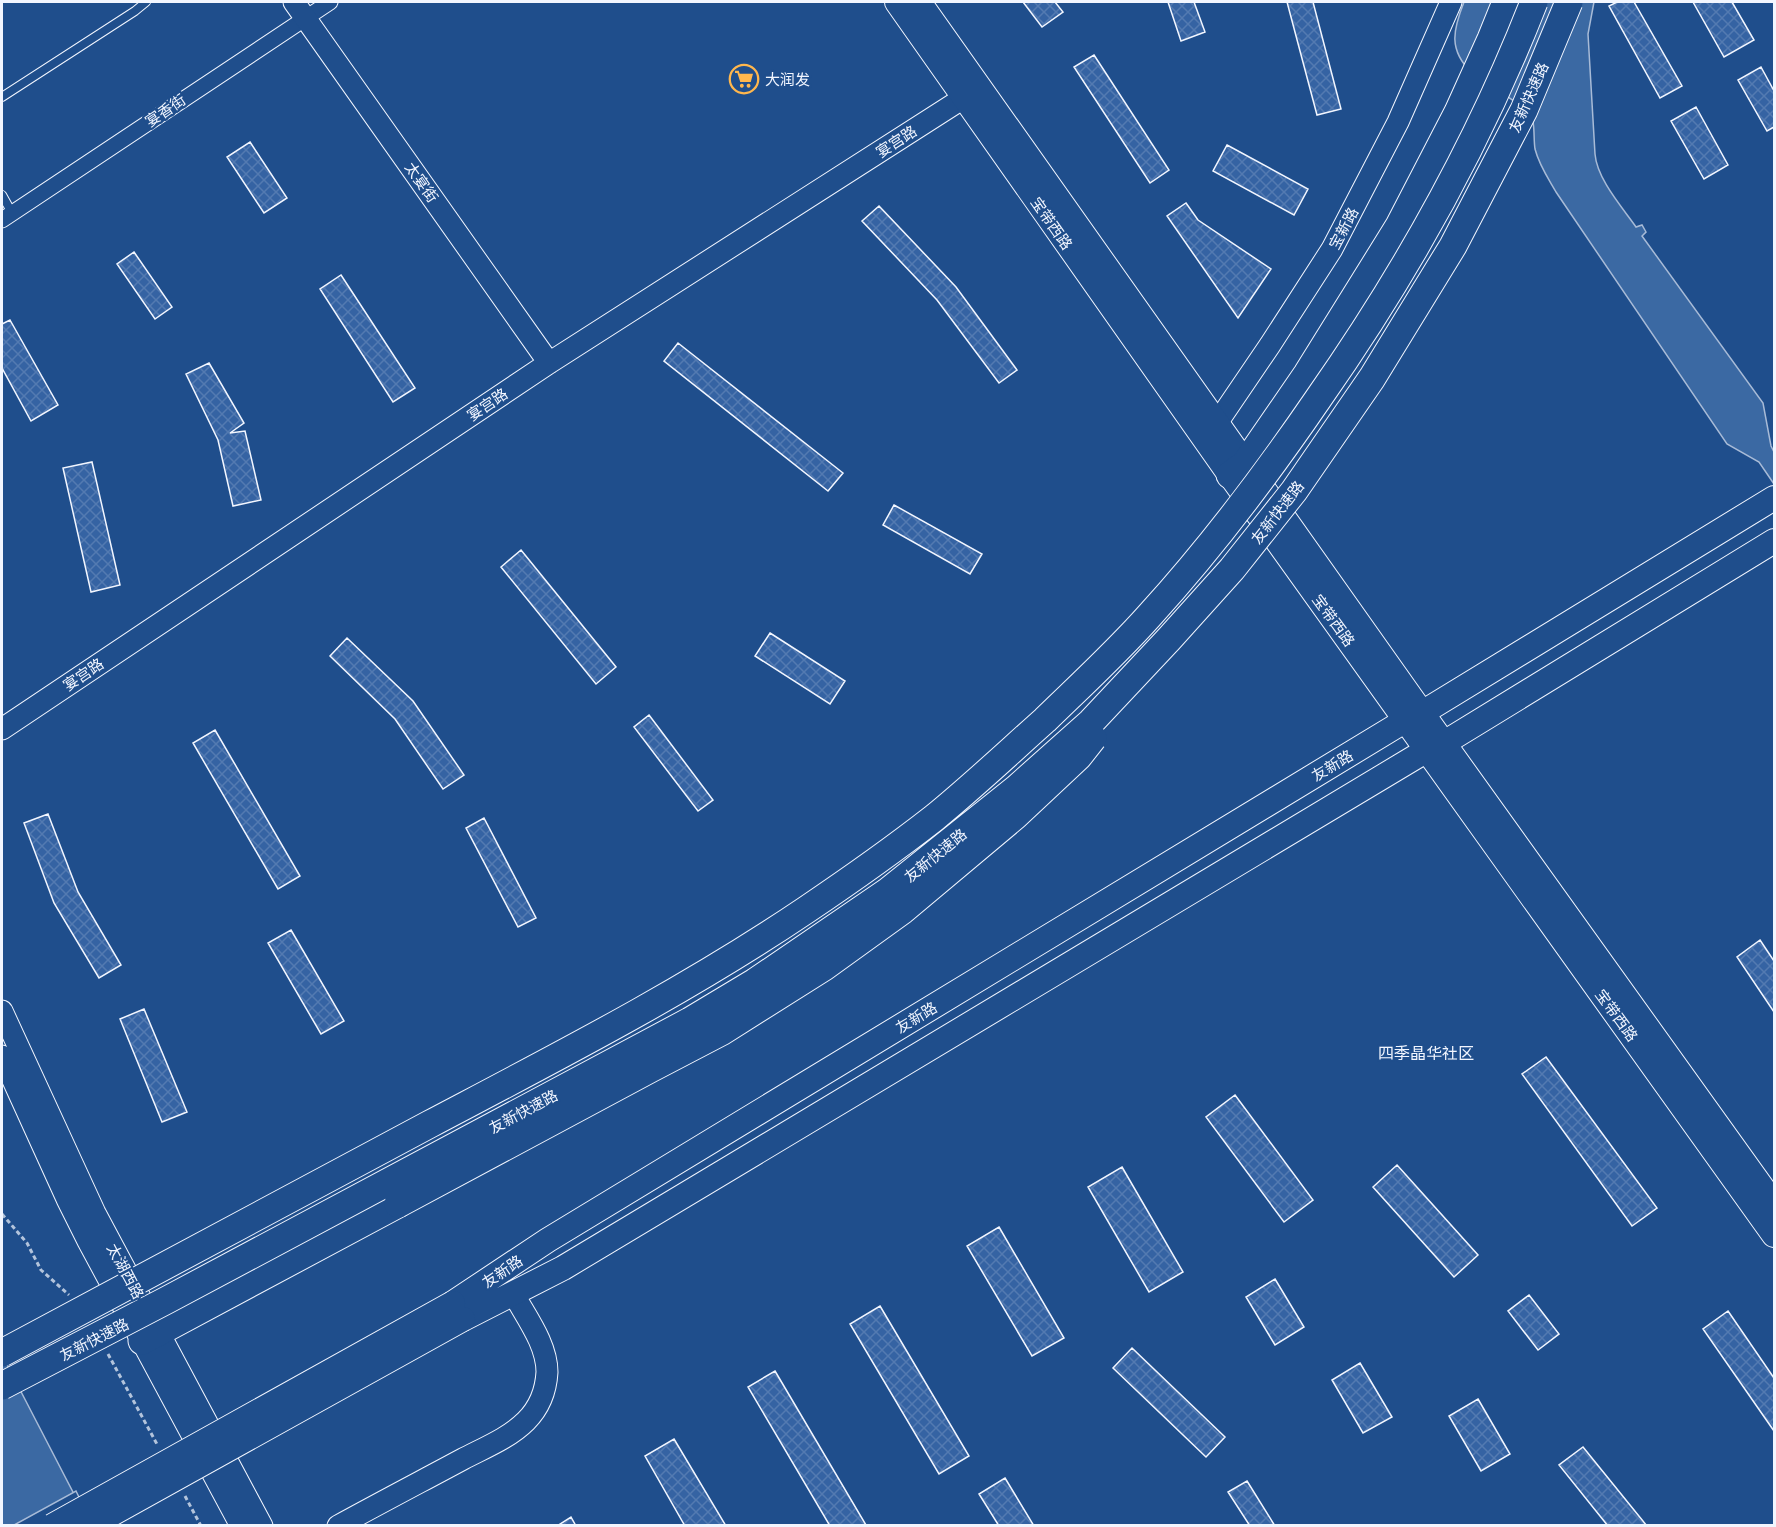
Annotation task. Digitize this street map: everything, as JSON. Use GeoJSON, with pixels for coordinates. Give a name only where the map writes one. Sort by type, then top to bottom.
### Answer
{"type":"FeatureCollection","features":[{"type":"Feature","properties":{"kind":"highway"},"geometry":{"type":"LineString","coordinates":[[1238,469],[1307,374],[1399,226],[1468,91],[1506,2]]}},
{"type":"Feature","properties":{"kind":"highway","name":"友新快速路"},"geometry":{"type":"LineString","coordinates":[[2,1353],[677,991],[746,949],[843,884],[935,817],[999,761],[1071,695],[1147,619],[1208,548],[1271,467],[1349,355],[1428,227],[1490,104],[1534,2]]}},
{"type":"Feature","properties":{"kind":"highway","name":"友新快速路"},"geometry":{"type":"LineString","coordinates":[[2,1386],[690,1021],[755,982],[887,892],[1017,788],[1090,722],[1169,639],[1232,569],[1294,491],[1372,378],[1453,246],[1513,132],[1569,2]]}},
{"type":"Feature","properties":{"kind":"highway"},"geometry":{"type":"LineString","coordinates":[[150,1336],[721,1032],[771,1002],[866,938],[958,864],[1062,774],[1078,757],[1169,639]]}},
{"type":"Feature","properties":{"kind":"main road","name":"宝带西路"},"geometry":{"type":"LineString","coordinates":[[897,2],[971,93],[1414,717],[1774,1235]]}},
{"type":"Feature","properties":{"kind":"main road","name":"宝带西路"},"geometry":{"type":"LineString","coordinates":[[919,2],[971,93]]}},
{"type":"Feature","properties":{"kind":"main road","name":"友新路"},"geometry":{"type":"LineString","coordinates":[[90,1526],[458,1311],[548,1240],[1773,499]]}},
{"type":"Feature","properties":{"kind":"main road","name":"友新路"},"geometry":{"type":"LineString","coordinates":[[52,1526],[458,1311],[513,1293],[563,1268],[1435,747],[1774,541]]}},
{"type":"Feature","properties":{"kind":"main road","name":"宝带西路"},"geometry":{"type":"LineString","coordinates":[[1435,747],[1774,1204]]}},
{"type":"Feature","properties":{"kind":"street","name":"宴香街"},"geometry":{"type":"LineString","coordinates":[[7,216],[300,9],[330,2]]}},
{"type":"Feature","properties":{"kind":"street","name":"宝新路"},"geometry":{"type":"LineString","coordinates":[[1209,429],[1270,345],[1332,249],[1398,122],[1451,2]]}},
{"type":"Feature","properties":{"kind":"street","name":"太宴街"},"geometry":{"type":"LineString","coordinates":[[300,9],[549,363]]}},
{"type":"Feature","properties":{"kind":"street","name":"宴宫路"},"geometry":{"type":"LineString","coordinates":[[2,729],[549,363],[971,93]]}},
{"type":"Feature","properties":{"kind":"street","name":"太湖西路"},"geometry":{"type":"LineString","coordinates":[[2,1011],[150,1336],[241,1526]]}},
{"type":"Feature","properties":{"kind":"street","name":"太湖西路"},"geometry":{"type":"LineString","coordinates":[[2,1056],[67,1199],[262,1526]]}},
{"type":"Feature","properties":{"kind":"street"},"geometry":{"type":"LineString","coordinates":[[338,1526],[522,1426],[533,1413],[544,1391],[546,1364],[539,1341],[513,1293]]}},
{"type":"Feature","properties":{"kind":"lane"},"geometry":{"type":"LineString","coordinates":[[2,98],[146,2]]}},
{"type":"Feature","properties":{"kind":"lane"},"geometry":{"type":"LineString","coordinates":[[2,195],[7,216]]}},
{"type":"Feature","properties":{"kind":"path"},"geometry":{"type":"LineString","coordinates":[[2,1214],[27,1243],[41,1270],[72,1297]]}},
{"type":"Feature","properties":{"kind":"path"},"geometry":{"type":"LineString","coordinates":[[108,1354],[163,1455]]}},
{"type":"Feature","properties":{"kind":"path"},"geometry":{"type":"LineString","coordinates":[[185,1495],[201,1526]]}},
{"type":"Feature","properties":{"kind":"water"},"geometry":{"type":"Polygon","coordinates":[[[1464,2],[1594,2],[1588,34],[1595,154],[1600,173],[1636,227],[1642,225],[1646,232],[1642,236],[1763,403],[1774,452],[1774,484],[1759,462],[1727,444],[1556,192],[1535,149],[1529,111],[1472,73],[1464,64],[1456,48],[1455,31],[1464,2]]]}},
{"type":"Feature","properties":{"kind":"water"},"geometry":{"type":"Polygon","coordinates":[[[2,1355],[90,1525],[2,1525],[2,1355]]]}},
{"type":"Feature","properties":{"kind":"pier"},"geometry":{"type":"Polygon","coordinates":[[[76,1491],[93,1526],[14,1525],[76,1491]]]}},
{"type":"Feature","properties":{"kind":"building"},"geometry":{"type":"Polygon","coordinates":[[[1023,2],[1055,2],[1063,12],[1042,27],[1023,2]]]}},
{"type":"Feature","properties":{"kind":"building"},"geometry":{"type":"Polygon","coordinates":[[[1168,2],[1194,2],[1205,32],[1181,41],[1168,2]]]}},
{"type":"Feature","properties":{"kind":"building"},"geometry":{"type":"Polygon","coordinates":[[[1287,2],[1313,2],[1341,109],[1317,115],[1287,2]]]}},
{"type":"Feature","properties":{"kind":"building"},"geometry":{"type":"Polygon","coordinates":[[[1617,2],[1634,2],[1682,86],[1660,98],[1609,6],[1617,2]]]}},
{"type":"Feature","properties":{"kind":"building"},"geometry":{"type":"Polygon","coordinates":[[[1693,2],[1732,2],[1754,40],[1724,57],[1693,2]]]}},
{"type":"Feature","properties":{"kind":"building"},"geometry":{"type":"Polygon","coordinates":[[[1094,55],[1169,170],[1150,183],[1074,67],[1094,55]]]}},
{"type":"Feature","properties":{"kind":"building"},"geometry":{"type":"Polygon","coordinates":[[[1761,67],[1774,91],[1774,127],[1767,131],[1738,80],[1761,67]]]}},
{"type":"Feature","properties":{"kind":"building"},"geometry":{"type":"Polygon","coordinates":[[[1696,107],[1728,165],[1704,179],[1671,121],[1696,107]]]}},
{"type":"Feature","properties":{"kind":"building"},"geometry":{"type":"Polygon","coordinates":[[[250,142],[287,198],[264,213],[227,157],[250,142]]]}},
{"type":"Feature","properties":{"kind":"building"},"geometry":{"type":"Polygon","coordinates":[[[1227,145],[1308,189],[1294,215],[1213,171],[1227,145]]]}},
{"type":"Feature","properties":{"kind":"building"},"geometry":{"type":"Polygon","coordinates":[[[1186,203],[1198,220],[1271,269],[1238,318],[1167,216],[1186,203]]]}},
{"type":"Feature","properties":{"kind":"building"},"geometry":{"type":"Polygon","coordinates":[[[879,206],[956,287],[1017,370],[999,383],[937,300],[862,221],[879,206]]]}},
{"type":"Feature","properties":{"kind":"building"},"geometry":{"type":"Polygon","coordinates":[[[134,252],[172,307],[155,319],[117,264],[134,252]]]}},
{"type":"Feature","properties":{"kind":"building"},"geometry":{"type":"Polygon","coordinates":[[[341,275],[415,388],[393,402],[320,289],[341,275]]]}},
{"type":"Feature","properties":{"kind":"building"},"geometry":{"type":"Polygon","coordinates":[[[10,320],[58,405],[31,421],[2,368],[2,324],[10,320]]]}},
{"type":"Feature","properties":{"kind":"building"},"geometry":{"type":"Polygon","coordinates":[[[678,343],[843,473],[828,491],[664,361],[678,343]]]}},
{"type":"Feature","properties":{"kind":"building"},"geometry":{"type":"Polygon","coordinates":[[[209,363],[244,423],[230,433],[245,431],[261,500],[233,506],[218,440],[186,374],[209,363]]]}},
{"type":"Feature","properties":{"kind":"building"},"geometry":{"type":"Polygon","coordinates":[[[92,462],[120,585],[91,592],[63,468],[92,462]]]}},
{"type":"Feature","properties":{"kind":"building"},"geometry":{"type":"Polygon","coordinates":[[[894,505],[982,554],[970,574],[883,525],[894,505]]]}},
{"type":"Feature","properties":{"kind":"building"},"geometry":{"type":"Polygon","coordinates":[[[521,550],[616,667],[596,684],[501,567],[521,550]]]}},
{"type":"Feature","properties":{"kind":"building"},"geometry":{"type":"Polygon","coordinates":[[[770,633],[845,681],[830,704],[755,656],[770,633]]]}},
{"type":"Feature","properties":{"kind":"building"},"geometry":{"type":"Polygon","coordinates":[[[347,638],[413,701],[464,775],[443,789],[395,719],[330,656],[347,638]]]}},
{"type":"Feature","properties":{"kind":"building"},"geometry":{"type":"Polygon","coordinates":[[[649,715],[713,800],[698,811],[634,727],[649,715]]]}},
{"type":"Feature","properties":{"kind":"building"},"geometry":{"type":"Polygon","coordinates":[[[215,730],[300,876],[278,889],[193,743],[215,730]]]}},
{"type":"Feature","properties":{"kind":"building"},"geometry":{"type":"Polygon","coordinates":[[[48,814],[78,892],[121,965],[99,978],[54,903],[24,823],[48,814]]]}},
{"type":"Feature","properties":{"kind":"building"},"geometry":{"type":"Polygon","coordinates":[[[484,818],[536,918],[518,927],[466,828],[484,818]]]}},
{"type":"Feature","properties":{"kind":"building"},"geometry":{"type":"Polygon","coordinates":[[[291,930],[344,1021],[321,1034],[268,943],[291,930]]]}},
{"type":"Feature","properties":{"kind":"building"},"geometry":{"type":"Polygon","coordinates":[[[1760,940],[1774,961],[1774,1012],[1737,957],[1760,940]]]}},
{"type":"Feature","properties":{"kind":"building"},"geometry":{"type":"Polygon","coordinates":[[[144,1009],[187,1112],[162,1122],[120,1019],[144,1009]]]}},
{"type":"Feature","properties":{"kind":"building"},"geometry":{"type":"Polygon","coordinates":[[[1546,1057],[1657,1208],[1632,1226],[1522,1074],[1546,1057]]]}},
{"type":"Feature","properties":{"kind":"building"},"geometry":{"type":"Polygon","coordinates":[[[1235,1095],[1313,1200],[1284,1222],[1206,1117],[1235,1095]]]}},
{"type":"Feature","properties":{"kind":"building"},"geometry":{"type":"Polygon","coordinates":[[[1397,1165],[1478,1255],[1454,1277],[1373,1187],[1397,1165]]]}},
{"type":"Feature","properties":{"kind":"building"},"geometry":{"type":"Polygon","coordinates":[[[1122,1167],[1183,1272],[1149,1292],[1088,1187],[1122,1167]]]}},
{"type":"Feature","properties":{"kind":"building"},"geometry":{"type":"Polygon","coordinates":[[[999,1227],[1064,1338],[1032,1356],[967,1246],[999,1227]]]}},
{"type":"Feature","properties":{"kind":"building"},"geometry":{"type":"Polygon","coordinates":[[[1275,1279],[1304,1327],[1275,1345],[1246,1297],[1275,1279]]]}},
{"type":"Feature","properties":{"kind":"building"},"geometry":{"type":"Polygon","coordinates":[[[1529,1295],[1559,1334],[1538,1350],[1508,1311],[1529,1295]]]}},
{"type":"Feature","properties":{"kind":"building"},"geometry":{"type":"Polygon","coordinates":[[[880,1306],[969,1456],[939,1474],[850,1324],[880,1306]]]}},
{"type":"Feature","properties":{"kind":"building"},"geometry":{"type":"Polygon","coordinates":[[[1728,1311],[1774,1378],[1774,1431],[1703,1329],[1728,1311]]]}},
{"type":"Feature","properties":{"kind":"building"},"geometry":{"type":"Polygon","coordinates":[[[1132,1348],[1225,1437],[1206,1457],[1113,1368],[1132,1348]]]}},
{"type":"Feature","properties":{"kind":"building"},"geometry":{"type":"Polygon","coordinates":[[[1360,1363],[1392,1417],[1363,1433],[1332,1380],[1360,1363]]]}},
{"type":"Feature","properties":{"kind":"building"},"geometry":{"type":"Polygon","coordinates":[[[775,1371],[866,1525],[830,1526],[748,1387],[775,1371]]]}},
{"type":"Feature","properties":{"kind":"building"},"geometry":{"type":"Polygon","coordinates":[[[1478,1399],[1510,1454],[1481,1471],[1449,1416],[1478,1399]]]}},
{"type":"Feature","properties":{"kind":"building"},"geometry":{"type":"Polygon","coordinates":[[[674,1439],[726,1526],[685,1526],[645,1456],[674,1439]]]}},
{"type":"Feature","properties":{"kind":"building"},"geometry":{"type":"Polygon","coordinates":[[[1583,1447],[1647,1526],[1608,1526],[1559,1465],[1583,1447]]]}},
{"type":"Feature","properties":{"kind":"building"},"geometry":{"type":"Polygon","coordinates":[[[1005,1478],[1034,1526],[999,1526],[979,1494],[1005,1478]]]}},
{"type":"Feature","properties":{"kind":"building"},"geometry":{"type":"Polygon","coordinates":[[[1247,1481],[1275,1526],[1250,1526],[1228,1492],[1247,1481]]]}},
{"type":"Feature","properties":{"kind":"building"},"geometry":{"type":"Polygon","coordinates":[[[571,1517],[576,1526],[557,1526],[571,1517]]]}},
{"type":"Feature","properties":{"kind":"place","name":"大润发"},"geometry":{"type":"Point","coordinates":[744,79]}},
{"type":"Feature","properties":{"kind":"district","name":"四季晶华社区"},"geometry":{"type":"Point","coordinates":[1426,1052]}}]}
